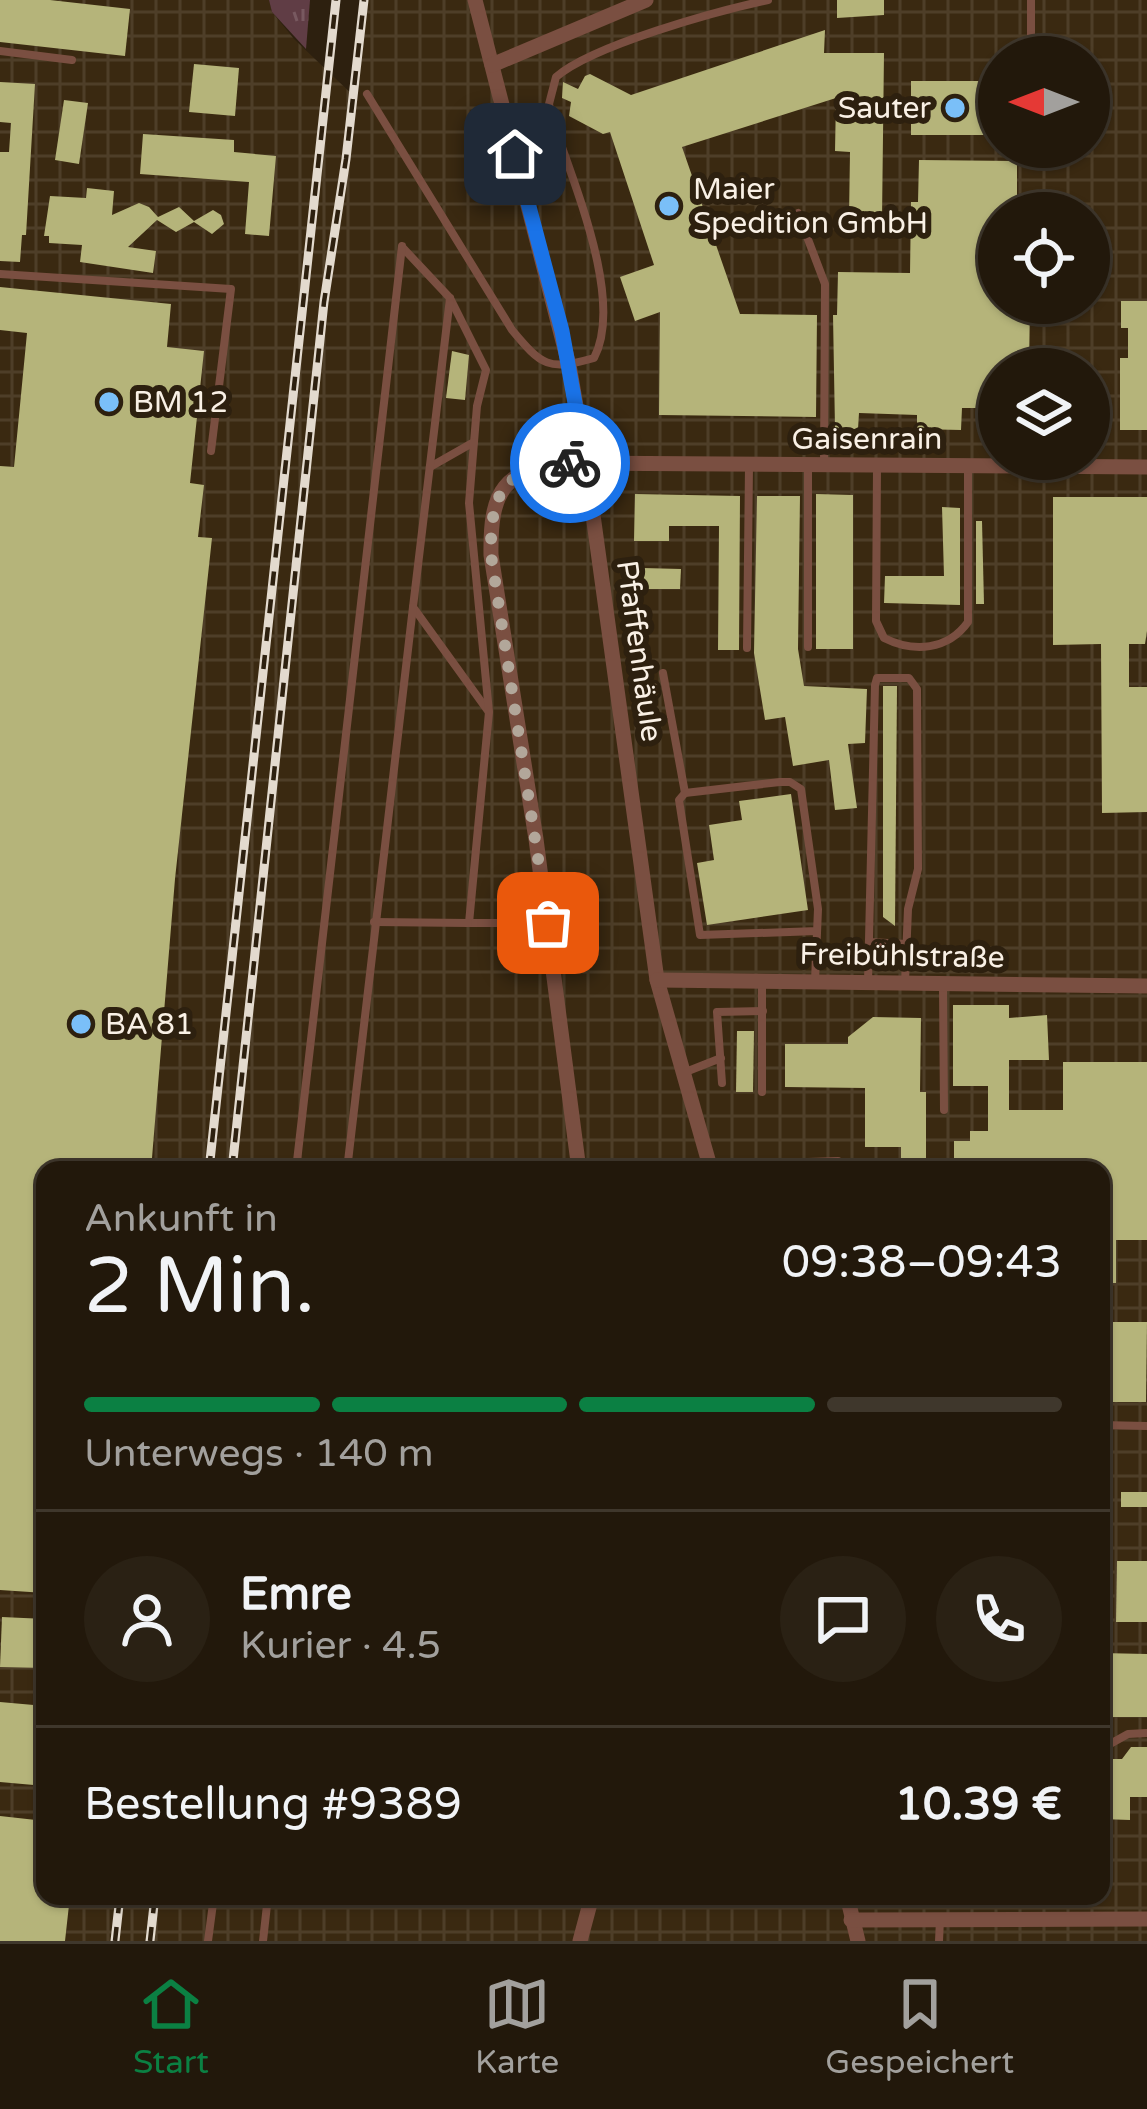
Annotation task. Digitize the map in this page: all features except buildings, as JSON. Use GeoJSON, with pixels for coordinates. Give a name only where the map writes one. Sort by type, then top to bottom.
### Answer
{"type":"FeatureCollection","features":[{"type":"Feature","properties":{"kind":"street","name":"Pfaffenhäule"},"geometry":{"type":"LineString","coordinates":[[475,0],[569,365],[657,980],[708,1161]]}},
{"type":"Feature","properties":{"kind":"street"},"geometry":{"type":"LineString","coordinates":[[492,65],[646,0]]}},
{"type":"Feature","properties":{"kind":"street","name":"Gaisenrain"},"geometry":{"type":"LineString","coordinates":[[578,1161],[548,923],[491,555],[491,514],[499,491],[523,472],[542,465],[1147,467]]}},
{"type":"Feature","properties":{"kind":"street","name":"Freibühlstraße"},"geometry":{"type":"LineString","coordinates":[[657,980],[1147,986]]}},
{"type":"Feature","properties":{"kind":"street"},"geometry":{"type":"LineString","coordinates":[[580,1941],[590,1905]]}},
{"type":"Feature","properties":{"kind":"street"},"geometry":{"type":"LineString","coordinates":[[848,1905],[858,1941]]}},
{"type":"Feature","properties":{"kind":"street"},"geometry":{"type":"LineString","coordinates":[[850,1920],[1147,1919]]}},
{"type":"Feature","properties":{"kind":"lane"},"geometry":{"type":"LineString","coordinates":[[367,94],[512,330],[535,357],[551,366],[569,365],[594,358],[604,308],[597,266],[552,118],[556,77],[595,55],[716,12],[768,0]]}},
{"type":"Feature","properties":{"kind":"lane"},"geometry":{"type":"LineString","coordinates":[[1030,0],[1031,36]]}},
{"type":"Feature","properties":{"kind":"lane"},"geometry":{"type":"LineString","coordinates":[[0,51],[72,60]]}},
{"type":"Feature","properties":{"kind":"lane"},"geometry":{"type":"LineString","coordinates":[[798,213],[825,284],[808,647]]}},
{"type":"Feature","properties":{"kind":"lane"},"geometry":{"type":"LineString","coordinates":[[297,1161],[402,247],[450,298],[486,370],[477,406],[469,502],[489,712],[469,922]]}},
{"type":"Feature","properties":{"kind":"lane"},"geometry":{"type":"LineString","coordinates":[[0,274],[231,289],[211,451]]}},
{"type":"Feature","properties":{"kind":"lane"},"geometry":{"type":"LineString","coordinates":[[348,1161],[450,298]]}},
{"type":"Feature","properties":{"kind":"lane"},"geometry":{"type":"LineString","coordinates":[[430,466],[474,442]]}},
{"type":"Feature","properties":{"kind":"lane"},"geometry":{"type":"LineString","coordinates":[[747,648],[749,465]]}},
{"type":"Feature","properties":{"kind":"lane"},"geometry":{"type":"LineString","coordinates":[[877,466],[876,621],[884,638],[898,645],[927,646],[940,646],[960,634],[968,622],[968,466]]}},
{"type":"Feature","properties":{"kind":"lane"},"geometry":{"type":"LineString","coordinates":[[413,607],[489,712]]}},
{"type":"Feature","properties":{"kind":"lane"},"geometry":{"type":"LineString","coordinates":[[663,673],[685,793]]}},
{"type":"Feature","properties":{"kind":"lane"},"geometry":{"type":"LineString","coordinates":[[868,983],[874,685],[880,677],[905,677],[916,689],[918,869],[909,898],[905,983]]}},
{"type":"Feature","properties":{"kind":"lane"},"geometry":{"type":"LineString","coordinates":[[815,982],[817,931],[801,788],[780,782],[685,793],[679,800],[700,935],[817,931]]}},
{"type":"Feature","properties":{"kind":"lane"},"geometry":{"type":"LineString","coordinates":[[374,922],[548,923]]}},
{"type":"Feature","properties":{"kind":"lane"},"geometry":{"type":"LineString","coordinates":[[869,942],[907,944]]}},
{"type":"Feature","properties":{"kind":"lane"},"geometry":{"type":"LineString","coordinates":[[762,982],[762,1092]]}},
{"type":"Feature","properties":{"kind":"lane"},"geometry":{"type":"LineString","coordinates":[[943,983],[944,1110]]}},
{"type":"Feature","properties":{"kind":"lane"},"geometry":{"type":"LineString","coordinates":[[722,1083],[717,1012],[763,1011]]}},
{"type":"Feature","properties":{"kind":"lane"},"geometry":{"type":"LineString","coordinates":[[683,1073],[721,1058]]}},
{"type":"Feature","properties":{"kind":"lane"},"geometry":{"type":"LineString","coordinates":[[1110,1425],[1147,1426]]}},
{"type":"Feature","properties":{"kind":"lane"},"geometry":{"type":"LineString","coordinates":[[1110,1744],[1128,1734],[1147,1733]]}},
{"type":"Feature","properties":{"kind":"lane"},"geometry":{"type":"LineString","coordinates":[[208,1941],[213,1905]]}},
{"type":"Feature","properties":{"kind":"lane"},"geometry":{"type":"LineString","coordinates":[[263,1941],[267,1905]]}},
{"type":"Feature","properties":{"kind":"lane"},"geometry":{"type":"LineString","coordinates":[[939,1941],[940,1920]]}},
{"type":"Feature","properties":{"kind":"shaded area"},"geometry":{"type":"Polygon","coordinates":[[[0,0],[269,0],[272,12],[294,39],[357,99],[367,0],[1147,0],[1147,1941],[0,1941],[0,0]]]}},
{"type":"Feature","properties":{"kind":"green space"},"geometry":{"type":"Polygon","coordinates":[[[269,0],[310,0],[306,49],[272,12],[269,0]]]}},
{"type":"Feature","properties":{"kind":"railway"},"geometry":{"type":"LineString","coordinates":[[210,1161],[336,0]]}},
{"type":"Feature","properties":{"kind":"railway"},"geometry":{"type":"LineString","coordinates":[[233,1161],[324,302],[364,0]]}},
{"type":"Feature","properties":{"kind":"railway"},"geometry":{"type":"LineString","coordinates":[[115,1941],[119,1905]]}},
{"type":"Feature","properties":{"kind":"railway"},"geometry":{"type":"LineString","coordinates":[[150,1941],[154,1905]]}},
{"type":"Feature","properties":{"kind":"way so far"},"geometry":{"type":"LineString","coordinates":[[548,923],[491,555],[491,514],[499,491],[523,472],[570,463]]}},
{"type":"Feature","properties":{"kind":"place","name":"Sauter"},"geometry":{"type":"Point","coordinates":[955,108]}},
{"type":"Feature","properties":{"kind":"place","name":"Maier Spedition GmbH"},"geometry":{"type":"Point","coordinates":[669,206]}},
{"type":"Feature","properties":{"kind":"place","name":"BM 12"},"geometry":{"type":"Point","coordinates":[109,402]}},
{"type":"Feature","properties":{"kind":"place","name":"BA 81"},"geometry":{"type":"Point","coordinates":[81,1024]}},
{"type":"Feature","properties":{"kind":"route"},"geometry":{"type":"LineString","coordinates":[[515,154],[562,331],[586,464],[570,463]]}}]}
